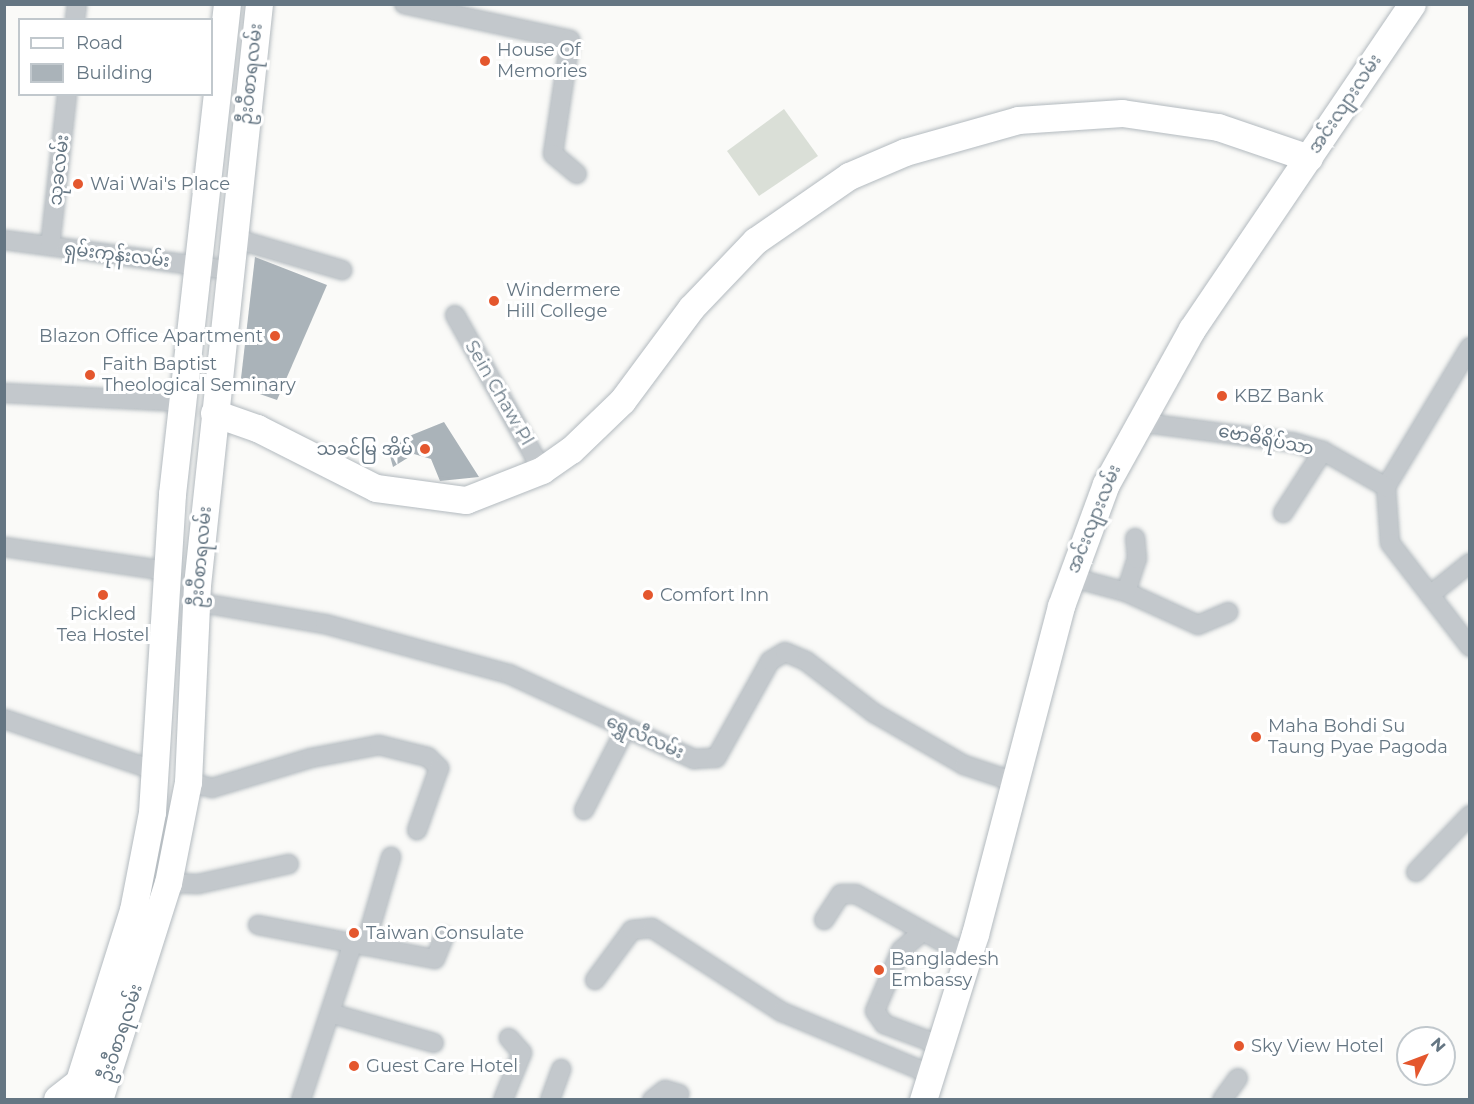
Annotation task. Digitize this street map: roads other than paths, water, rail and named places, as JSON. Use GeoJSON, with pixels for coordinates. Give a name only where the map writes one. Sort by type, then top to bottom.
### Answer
{"type":"FeatureCollection","features":[{"type":"Feature","properties":{"kind":"main road","name":"ဦးဝီစာရလမ်း"},"geometry":{"type":"LineString","coordinates":[[85,1096],[133,910],[152,812],[165,577],[175,462],[227,4]]}},
{"type":"Feature","properties":{"kind":"main road","name":"ဦးဝီစာရလမ်း"},"geometry":{"type":"LineString","coordinates":[[85,1096],[168,884],[188,782],[197,594],[215,404],[259,4]]}},
{"type":"Feature","properties":{"kind":"main road","name":"အင်းလျားလမ်း"},"geometry":{"type":"LineString","coordinates":[[927,1087],[969,957],[1070,578],[1089,522],[1137,422],[1192,329],[1412,4]]}},
{"type":"Feature","properties":{"kind":"main road"},"geometry":{"type":"LineString","coordinates":[[216,95],[248,99]]}},
{"type":"Feature","properties":{"kind":"main road"},"geometry":{"type":"LineString","coordinates":[[183,396],[215,404],[257,428],[394,494],[466,500],[542,470],[599,427],[691,308],[755,241],[849,176],[905,152],[1018,120],[1122,113],[1218,127],[1309,158]]}},
{"type":"Feature","properties":{"kind":"main road"},"geometry":{"type":"LineString","coordinates":[[175,462],[209,468]]}},
{"type":"Feature","properties":{"kind":"main road"},"geometry":{"type":"LineString","coordinates":[[165,577],[197,594]]}},
{"type":"Feature","properties":{"kind":"street"},"geometry":{"type":"LineString","coordinates":[[404,4],[570,40],[553,154],[577,174]]}},
{"type":"Feature","properties":{"kind":"street","name":"သုခလမ်း"},"geometry":{"type":"LineString","coordinates":[[50,246],[67,96]]}},
{"type":"Feature","properties":{"kind":"street"},"geometry":{"type":"LineString","coordinates":[[233,238],[342,270]]}},
{"type":"Feature","properties":{"kind":"street","name":"ရှမ်းကုန်းလမ်း"},"geometry":{"type":"LineString","coordinates":[[4,240],[230,270]]}},
{"type":"Feature","properties":{"kind":"street","name":"Sein Chaw Pl"},"geometry":{"type":"LineString","coordinates":[[455,315],[542,470]]}},
{"type":"Feature","properties":{"kind":"street"},"geometry":{"type":"LineString","coordinates":[[1468,354],[1386,487],[1390,543],[1470,647]]}},
{"type":"Feature","properties":{"kind":"street"},"geometry":{"type":"LineString","coordinates":[[4,393],[183,396]]}},
{"type":"Feature","properties":{"kind":"street","name":"ဗောဓိရိပ်သာ"},"geometry":{"type":"LineString","coordinates":[[1137,422],[1256,435],[1323,451],[1386,487]]}},
{"type":"Feature","properties":{"kind":"street"},"geometry":{"type":"LineString","coordinates":[[1283,513],[1323,451]]}},
{"type":"Feature","properties":{"kind":"street"},"geometry":{"type":"LineString","coordinates":[[1126,592],[1137,559],[1135,538]]}},
{"type":"Feature","properties":{"kind":"street"},"geometry":{"type":"LineString","coordinates":[[4,547],[165,577]]}},
{"type":"Feature","properties":{"kind":"street"},"geometry":{"type":"LineString","coordinates":[[1430,595],[1470,563]]}},
{"type":"Feature","properties":{"kind":"street"},"geometry":{"type":"LineString","coordinates":[[1070,578],[1126,592],[1198,625],[1228,612]]}},
{"type":"Feature","properties":{"kind":"street","name":"ရွှေလီလမ်း"},"geometry":{"type":"LineString","coordinates":[[197,594],[324,624],[509,674],[625,730],[694,759],[716,758],[770,662],[785,652],[964,765],[1015,782]]}},
{"type":"Feature","properties":{"kind":"street"},"geometry":{"type":"LineString","coordinates":[[4,719],[154,770]]}},
{"type":"Feature","properties":{"kind":"street"},"geometry":{"type":"LineString","coordinates":[[584,810],[625,730]]}},
{"type":"Feature","properties":{"kind":"street"},"geometry":{"type":"LineString","coordinates":[[188,782],[212,788],[311,758],[379,745],[428,757],[439,768],[417,830]]}},
{"type":"Feature","properties":{"kind":"street"},"geometry":{"type":"LineString","coordinates":[[1416,872],[1470,815]]}},
{"type":"Feature","properties":{"kind":"street"},"geometry":{"type":"LineString","coordinates":[[301,1100],[330,1012],[358,946],[391,857]]}},
{"type":"Feature","properties":{"kind":"street"},"geometry":{"type":"LineString","coordinates":[[168,884],[198,884],[289,864]]}},
{"type":"Feature","properties":{"kind":"street"},"geometry":{"type":"LineString","coordinates":[[824,920],[841,894],[848,893],[969,957]]}},
{"type":"Feature","properties":{"kind":"street"},"geometry":{"type":"LineString","coordinates":[[258,925],[435,959],[444,937]]}},
{"type":"Feature","properties":{"kind":"street"},"geometry":{"type":"LineString","coordinates":[[595,980],[632,930],[652,928],[782,1012],[927,1087]]}},
{"type":"Feature","properties":{"kind":"street"},"geometry":{"type":"LineString","coordinates":[[922,932],[901,950],[875,1011],[884,1024],[940,1045]]}},
{"type":"Feature","properties":{"kind":"street"},"geometry":{"type":"LineString","coordinates":[[330,1012],[434,1043]]}},
{"type":"Feature","properties":{"kind":"street"},"geometry":{"type":"LineString","coordinates":[[503,1100],[522,1053],[509,1038]]}},
{"type":"Feature","properties":{"kind":"street"},"geometry":{"type":"LineString","coordinates":[[550,1100],[561,1069]]}},
{"type":"Feature","properties":{"kind":"street"},"geometry":{"type":"LineString","coordinates":[[1222,1100],[1238,1078]]}},
{"type":"Feature","properties":{"kind":"street"},"geometry":{"type":"LineString","coordinates":[[652,1100],[665,1090],[679,1094]]}},
{"type":"Feature","properties":{"kind":"place","name":"House Of Memories"},"geometry":{"type":"Point","coordinates":[485,61]}},
{"type":"Feature","properties":{"kind":"place","name":"Wai Wai's Place"},"geometry":{"type":"Point","coordinates":[78,184]}},
{"type":"Feature","properties":{"kind":"place","name":"Windermere Hill College"},"geometry":{"type":"Point","coordinates":[494,301]}},
{"type":"Feature","properties":{"kind":"place","name":"Blazon Office Apartment"},"geometry":{"type":"Point","coordinates":[275,336]}},
{"type":"Feature","properties":{"kind":"place","name":"Faith Baptist Theological Seminary"},"geometry":{"type":"Point","coordinates":[90,375]}},
{"type":"Feature","properties":{"kind":"place","name":"KBZ Bank"},"geometry":{"type":"Point","coordinates":[1222,396]}},
{"type":"Feature","properties":{"kind":"place","name":"သခင်မြ အိမ်"},"geometry":{"type":"Point","coordinates":[425,449]}},
{"type":"Feature","properties":{"kind":"place","name":"Pickled Tea Hostel"},"geometry":{"type":"Point","coordinates":[103,595]}},
{"type":"Feature","properties":{"kind":"place","name":"Comfort Inn"},"geometry":{"type":"Point","coordinates":[648,595]}},
{"type":"Feature","properties":{"kind":"place","name":"Maha Bohdi Su Taung Pyae Pagoda"},"geometry":{"type":"Point","coordinates":[1256,737]}},
{"type":"Feature","properties":{"kind":"place","name":"Taiwan Consulate"},"geometry":{"type":"Point","coordinates":[354,933]}},
{"type":"Feature","properties":{"kind":"place","name":"Bangladesh Embassy"},"geometry":{"type":"Point","coordinates":[879,970]}},
{"type":"Feature","properties":{"kind":"place","name":"Sky View Hotel"},"geometry":{"type":"Point","coordinates":[1239,1046]}},
{"type":"Feature","properties":{"kind":"place","name":"Guest Care Hotel"},"geometry":{"type":"Point","coordinates":[354,1066]}}]}
